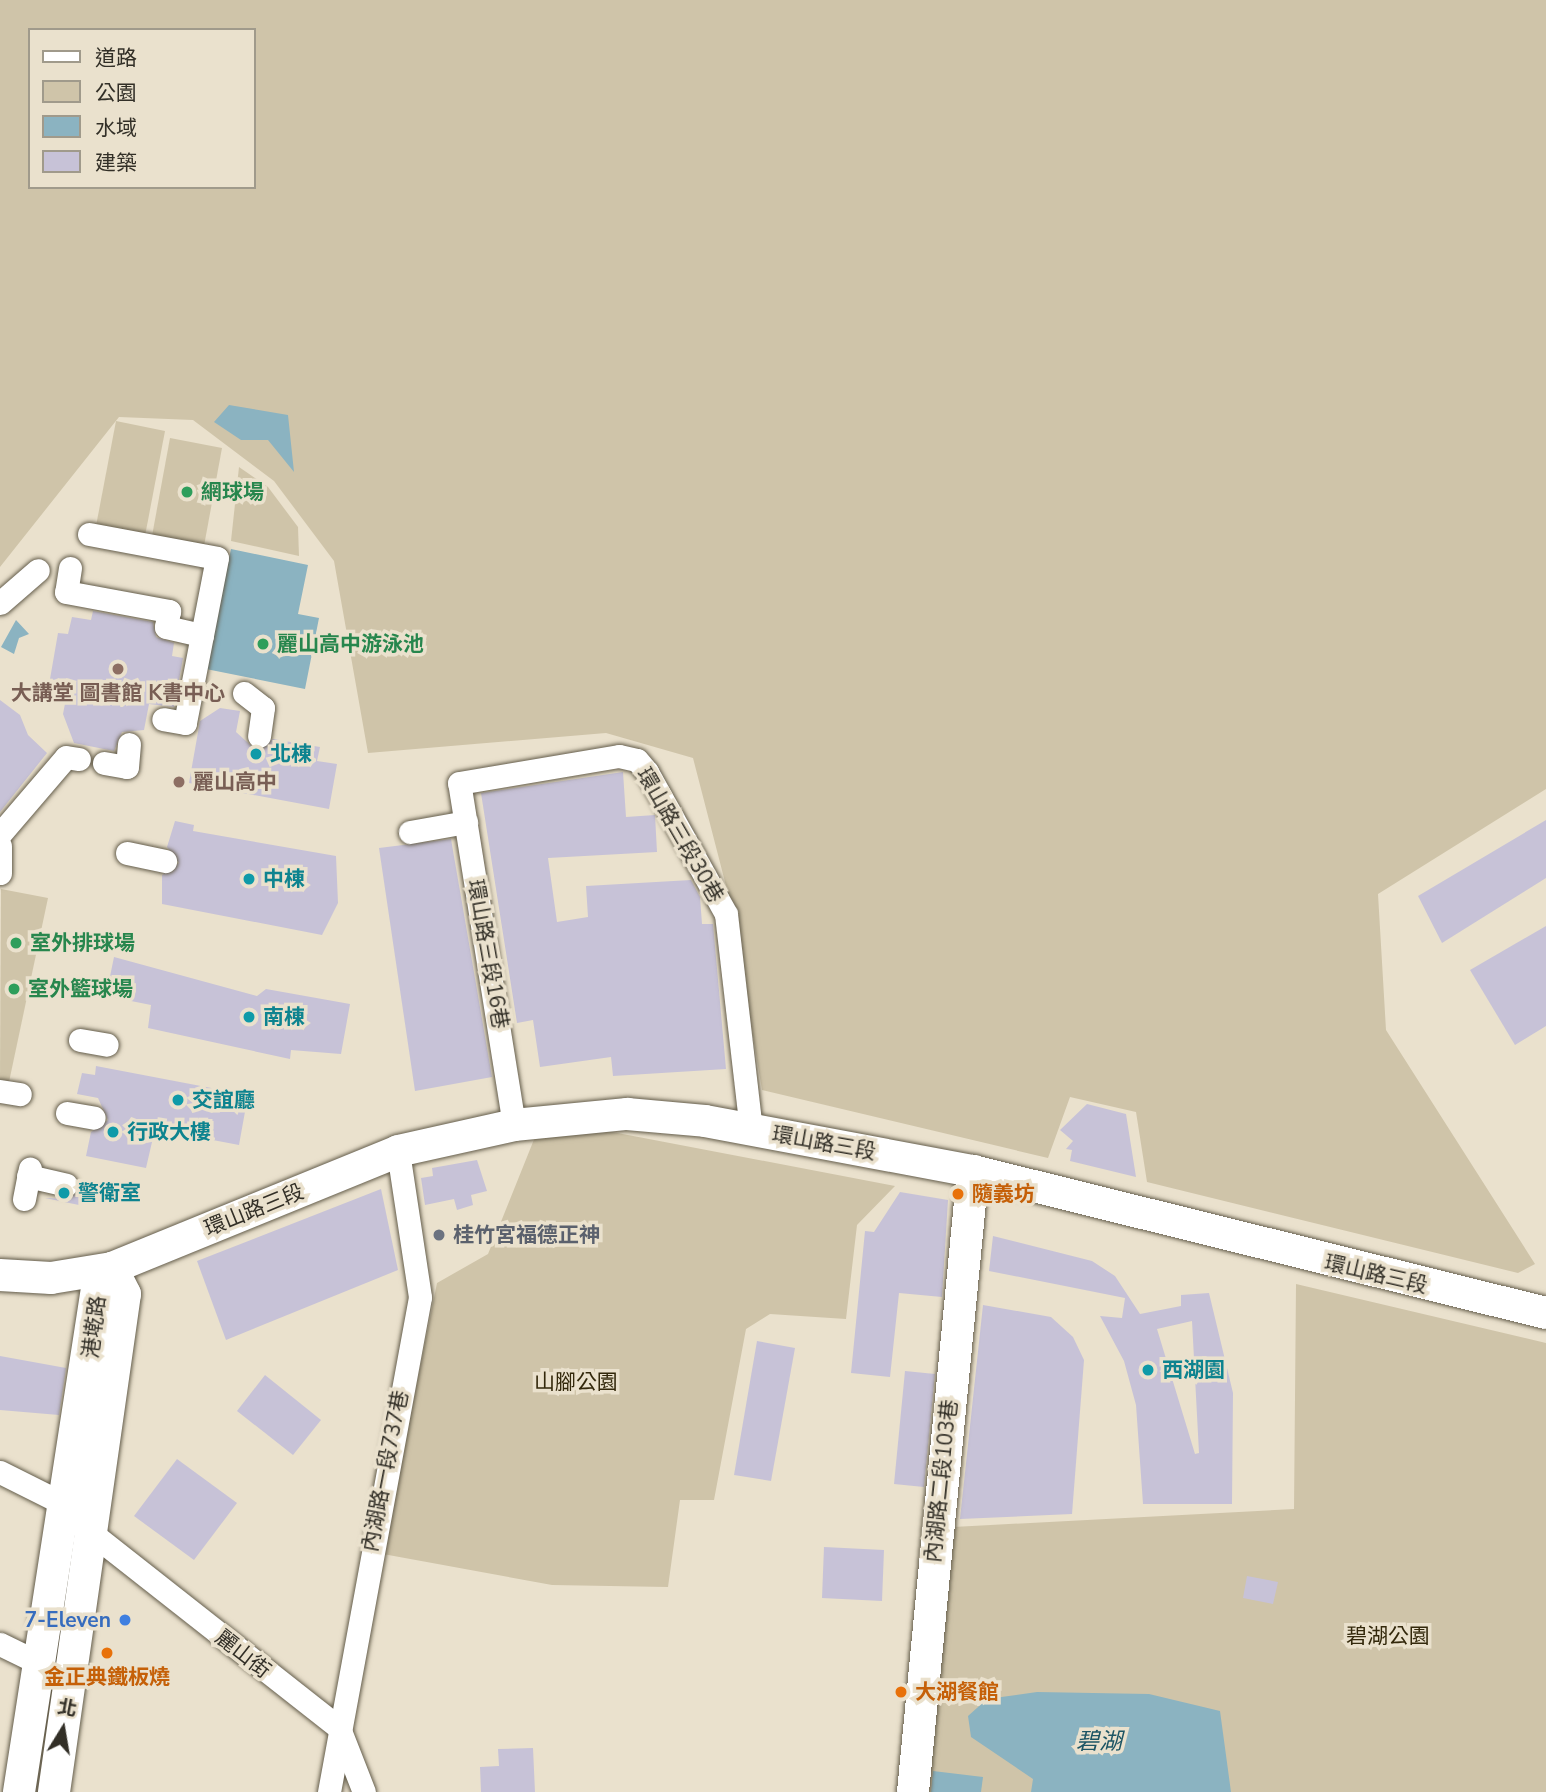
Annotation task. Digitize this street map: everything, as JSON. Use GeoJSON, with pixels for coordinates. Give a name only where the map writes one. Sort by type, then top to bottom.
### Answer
{"type":"FeatureCollection","features":[{"type":"Feature","properties":{"kind":"street"},"geometry":{"type":"LineString","coordinates":[[89,534],[217,558],[186,723],[163,719]]}},
{"type":"Feature","properties":{"kind":"street"},"geometry":{"type":"LineString","coordinates":[[70,568],[66,592],[169,611],[166,627],[202,635]]}},
{"type":"Feature","properties":{"kind":"street"},"geometry":{"type":"LineString","coordinates":[[0,603],[38,569]]}},
{"type":"Feature","properties":{"kind":"street"},"geometry":{"type":"LineString","coordinates":[[244,693],[263,708],[259,736]]}},
{"type":"Feature","properties":{"kind":"street"},"geometry":{"type":"LineString","coordinates":[[104,763],[127,767],[129,744]]}},
{"type":"Feature","properties":{"kind":"street"},"geometry":{"type":"LineString","coordinates":[[10,823],[66,757],[79,759]]}},
{"type":"Feature","properties":{"kind":"street","name":"環山路三段30巷"},"geometry":{"type":"LineString","coordinates":[[459,783],[596,758],[637,760],[726,914],[751,1130]]}},
{"type":"Feature","properties":{"kind":"street","name":"環山路三段16巷"},"geometry":{"type":"LineString","coordinates":[[459,783],[514,1125]]}},
{"type":"Feature","properties":{"kind":"street"},"geometry":{"type":"LineString","coordinates":[[410,832],[466,822]]}},
{"type":"Feature","properties":{"kind":"street"},"geometry":{"type":"LineString","coordinates":[[0,846],[0,873]]}},
{"type":"Feature","properties":{"kind":"street"},"geometry":{"type":"LineString","coordinates":[[127,853],[165,860]]}},
{"type":"Feature","properties":{"kind":"street"},"geometry":{"type":"LineString","coordinates":[[80,1040],[107,1045]]}},
{"type":"Feature","properties":{"kind":"street"},"geometry":{"type":"LineString","coordinates":[[67,1113],[94,1118]]}},
{"type":"Feature","properties":{"kind":"street","name":"環山路三段"},"geometry":{"type":"LineString","coordinates":[[0,1275],[51,1278],[112,1268],[398,1151],[514,1125],[627,1114],[751,1130],[973,1171],[1546,1314]]}},
{"type":"Feature","properties":{"kind":"street","name":"內湖路一段737巷"},"geometry":{"type":"LineString","coordinates":[[330,1792],[420,1297],[398,1151]]}},
{"type":"Feature","properties":{"kind":"street","name":"內湖路二段103巷"},"geometry":{"type":"LineString","coordinates":[[913,1792],[973,1171]]}},
{"type":"Feature","properties":{"kind":"street"},"geometry":{"type":"LineString","coordinates":[[24,1199],[29,1172],[66,1185]]}},
{"type":"Feature","properties":{"kind":"street","name":"港墘路"},"geometry":{"type":"LineString","coordinates":[[19,1792],[43,1665],[68,1506],[97,1288],[112,1268],[126,1287],[94,1535],[54,1792]]}},
{"type":"Feature","properties":{"kind":"street"},"geometry":{"type":"LineString","coordinates":[[0,1472],[68,1506]]}},
{"type":"Feature","properties":{"kind":"street","name":"麗山街"},"geometry":{"type":"LineString","coordinates":[[68,1506],[94,1535],[340,1728]]}},
{"type":"Feature","properties":{"kind":"street"},"geometry":{"type":"LineString","coordinates":[[0,1644],[43,1665]]}},
{"type":"Feature","properties":{"kind":"street"},"geometry":{"type":"LineString","coordinates":[[340,1728],[364,1792]]}},
{"type":"Feature","properties":{"kind":"green space"},"geometry":{"type":"Polygon","coordinates":[[[0,0],[1546,0],[1546,789],[1378,894],[1386,1030],[1535,1264],[1518,1273],[1147,1182],[1136,1112],[1070,1097],[1048,1158],[762,1090],[732,909],[693,758],[606,733],[368,753],[334,561],[274,481],[193,420],[119,417],[0,567],[0,0]]]}},
{"type":"Feature","properties":{"kind":"green space"},"geometry":{"type":"Polygon","coordinates":[[[116,421],[165,431],[145,536],[96,526],[116,421]]]}},
{"type":"Feature","properties":{"kind":"green space","name":"網球場"},"geometry":{"type":"Polygon","coordinates":[[[170,438],[222,448],[204,546],[152,536],[170,438]]]}},
{"type":"Feature","properties":{"kind":"green space"},"geometry":{"type":"Polygon","coordinates":[[[239,467],[268,487],[298,527],[299,556],[231,541],[239,467]]]}},
{"type":"Feature","properties":{"kind":"green space","name":"室外籃球場"},"geometry":{"type":"Polygon","coordinates":[[[1,889],[48,898],[9,1082],[0,1080],[1,889]]]}},
{"type":"Feature","properties":{"kind":"green space","name":"山腳公園"},"geometry":{"type":"Polygon","coordinates":[[[607,1131],[895,1186],[857,1225],[846,1319],[770,1314],[746,1329],[714,1500],[680,1500],[668,1587],[552,1585],[383,1554],[437,1283],[488,1254],[535,1137],[607,1131]]]}},
{"type":"Feature","properties":{"kind":"green space","name":"碧湖公園"},"geometry":{"type":"Polygon","coordinates":[[[1296,1284],[1546,1343],[1546,1792],[928,1792],[953,1527],[1294,1509],[1296,1284]]]}},
{"type":"Feature","properties":{"kind":"water"},"geometry":{"type":"Polygon","coordinates":[[[229,405],[288,415],[294,472],[268,440],[241,440],[214,422],[229,405]]]}},
{"type":"Feature","properties":{"kind":"water","name":"麗山高中游泳池"},"geometry":{"type":"Polygon","coordinates":[[[231,549],[308,565],[298,614],[319,618],[305,689],[206,669],[231,549]]]}},
{"type":"Feature","properties":{"kind":"water"},"geometry":{"type":"Polygon","coordinates":[[[16,620],[29,634],[19,638],[14,654],[1,647],[16,620]]]}},
{"type":"Feature","properties":{"kind":"water","name":"碧湖"},"geometry":{"type":"Polygon","coordinates":[[[1037,1692],[1149,1694],[1220,1711],[1231,1792],[1031,1792],[1033,1779],[971,1737],[968,1716],[987,1699],[1037,1692]]]}},
{"type":"Feature","properties":{"kind":"water"},"geometry":{"type":"Polygon","coordinates":[[[933,1771],[983,1777],[981,1792],[931,1792],[933,1771]]]}},
{"type":"Feature","properties":{"kind":"building","name":"大講堂 圖書館 K書中心"},"geometry":{"type":"Polygon","coordinates":[[[93,611],[153,622],[156,637],[174,643],[172,656],[183,658],[174,707],[149,704],[144,730],[122,732],[114,751],[74,743],[63,714],[69,683],[50,679],[58,633],[68,634],[72,617],[91,620],[93,611]]]}},
{"type":"Feature","properties":{"kind":"building"},"geometry":{"type":"Polygon","coordinates":[[[0,700],[20,715],[28,735],[47,753],[0,812],[0,700]]]}},
{"type":"Feature","properties":{"kind":"building","name":"北棟"},"geometry":{"type":"Polygon","coordinates":[[[220,708],[240,711],[236,732],[256,750],[273,739],[320,747],[317,761],[337,764],[329,809],[189,783],[200,721],[220,708]]]}},
{"type":"Feature","properties":{"kind":"building"},"geometry":{"type":"Polygon","coordinates":[[[623,772],[626,817],[655,815],[657,852],[548,858],[557,922],[588,917],[586,886],[691,880],[700,897],[702,924],[713,924],[726,1069],[613,1076],[611,1057],[540,1067],[533,1020],[517,1023],[481,793],[623,772]]]}},
{"type":"Feature","properties":{"kind":"building"},"geometry":{"type":"Polygon","coordinates":[[[1546,820],[1546,878],[1442,943],[1418,896],[1546,820]]]}},
{"type":"Feature","properties":{"kind":"building","name":"中棟"},"geometry":{"type":"Polygon","coordinates":[[[175,821],[194,825],[193,831],[336,856],[338,903],[322,935],[162,904],[162,875],[179,863],[167,847],[175,821]]]}},
{"type":"Feature","properties":{"kind":"building"},"geometry":{"type":"Polygon","coordinates":[[[451,839],[492,1077],[415,1091],[379,848],[451,839]]]}},
{"type":"Feature","properties":{"kind":"building"},"geometry":{"type":"Polygon","coordinates":[[[1546,926],[1546,1026],[1515,1045],[1470,970],[1546,926]]]}},
{"type":"Feature","properties":{"kind":"building","name":"南棟"},"geometry":{"type":"Polygon","coordinates":[[[114,957],[257,996],[266,989],[350,1004],[341,1054],[291,1050],[290,1059],[148,1028],[151,1005],[106,996],[114,957]]]}},
{"type":"Feature","properties":{"kind":"building","name":"交誼廳"},"geometry":{"type":"Polygon","coordinates":[[[96,1066],[248,1095],[239,1145],[155,1129],[146,1168],[86,1156],[91,1132],[108,1120],[98,1098],[77,1094],[82,1073],[95,1075],[96,1066]]]}},
{"type":"Feature","properties":{"kind":"building"},"geometry":{"type":"Polygon","coordinates":[[[1087,1104],[1126,1114],[1136,1177],[1070,1161],[1072,1150],[1066,1149],[1073,1141],[1060,1130],[1087,1104]]]}},
{"type":"Feature","properties":{"kind":"building"},"geometry":{"type":"Polygon","coordinates":[[[477,1160],[487,1191],[471,1195],[473,1205],[457,1210],[454,1199],[425,1205],[421,1178],[433,1176],[432,1168],[477,1160]]]}},
{"type":"Feature","properties":{"kind":"building"},"geometry":{"type":"Polygon","coordinates":[[[82,1188],[79,1205],[45,1198],[69,1199],[82,1188]]]}},
{"type":"Feature","properties":{"kind":"building"},"geometry":{"type":"Polygon","coordinates":[[[381,1189],[398,1270],[226,1340],[197,1261],[381,1189]]]}},
{"type":"Feature","properties":{"kind":"building"},"geometry":{"type":"Polygon","coordinates":[[[900,1192],[948,1200],[942,1297],[899,1293],[890,1377],[851,1373],[865,1231],[874,1232],[900,1192]]]}},
{"type":"Feature","properties":{"kind":"building","name":"西湖園"},"geometry":{"type":"Polygon","coordinates":[[[993,1236],[1092,1261],[1115,1276],[1140,1314],[1181,1306],[1181,1295],[1209,1293],[1233,1393],[1232,1504],[1143,1504],[1136,1405],[1124,1361],[1100,1316],[1122,1318],[1125,1298],[989,1271],[993,1236]],[[1192,1321],[1157,1329],[1195,1454],[1199,1453],[1192,1321]]]}},
{"type":"Feature","properties":{"kind":"building"},"geometry":{"type":"Polygon","coordinates":[[[983,1305],[1051,1317],[1073,1337],[1084,1360],[1072,1514],[960,1519],[983,1305]]]}},
{"type":"Feature","properties":{"kind":"building"},"geometry":{"type":"Polygon","coordinates":[[[757,1341],[795,1348],[771,1481],[734,1475],[757,1341]]]}},
{"type":"Feature","properties":{"kind":"building"},"geometry":{"type":"Polygon","coordinates":[[[0,1356],[66,1368],[59,1415],[0,1410],[0,1356]]]}},
{"type":"Feature","properties":{"kind":"building"},"geometry":{"type":"Polygon","coordinates":[[[905,1371],[935,1374],[924,1487],[894,1484],[905,1371]]]}},
{"type":"Feature","properties":{"kind":"building"},"geometry":{"type":"Polygon","coordinates":[[[265,1375],[321,1420],[293,1455],[237,1411],[265,1375]]]}},
{"type":"Feature","properties":{"kind":"building"},"geometry":{"type":"Polygon","coordinates":[[[177,1459],[237,1503],[194,1560],[134,1516],[177,1459]]]}},
{"type":"Feature","properties":{"kind":"building"},"geometry":{"type":"Polygon","coordinates":[[[824,1547],[884,1550],[882,1601],[822,1598],[824,1547]]]}},
{"type":"Feature","properties":{"kind":"building"},"geometry":{"type":"Polygon","coordinates":[[[1247,1576],[1278,1582],[1273,1604],[1243,1598],[1247,1576]]]}},
{"type":"Feature","properties":{"kind":"building"},"geometry":{"type":"Polygon","coordinates":[[[533,1748],[535,1792],[481,1792],[480,1767],[499,1766],[498,1749],[533,1748]]]}},
{"type":"Feature","properties":{"kind":"place","name":"網球場"},"geometry":{"type":"Point","coordinates":[187,492]}},
{"type":"Feature","properties":{"kind":"place","name":"麗山高中游泳池"},"geometry":{"type":"Point","coordinates":[263,644]}},
{"type":"Feature","properties":{"kind":"place","name":"大講堂 圖書館 K書中心"},"geometry":{"type":"Point","coordinates":[118,669]}},
{"type":"Feature","properties":{"kind":"place","name":"北棟"},"geometry":{"type":"Point","coordinates":[256,754]}},
{"type":"Feature","properties":{"kind":"place","name":"麗山高中"},"geometry":{"type":"Point","coordinates":[179,782]}},
{"type":"Feature","properties":{"kind":"place","name":"中棟"},"geometry":{"type":"Point","coordinates":[249,879]}},
{"type":"Feature","properties":{"kind":"place","name":"室外排球場"},"geometry":{"type":"Point","coordinates":[16,943]}},
{"type":"Feature","properties":{"kind":"place","name":"室外籃球場"},"geometry":{"type":"Point","coordinates":[14,989]}},
{"type":"Feature","properties":{"kind":"place","name":"南棟"},"geometry":{"type":"Point","coordinates":[249,1017]}},
{"type":"Feature","properties":{"kind":"place","name":"交誼廳"},"geometry":{"type":"Point","coordinates":[178,1100]}},
{"type":"Feature","properties":{"kind":"place","name":"行政大樓"},"geometry":{"type":"Point","coordinates":[113,1132]}},
{"type":"Feature","properties":{"kind":"place","name":"警衛室"},"geometry":{"type":"Point","coordinates":[64,1193]}},
{"type":"Feature","properties":{"kind":"place","name":"隨義坊"},"geometry":{"type":"Point","coordinates":[958,1194]}},
{"type":"Feature","properties":{"kind":"place","name":"桂竹宮福德正神"},"geometry":{"type":"Point","coordinates":[439,1235]}},
{"type":"Feature","properties":{"kind":"place","name":"西湖園"},"geometry":{"type":"Point","coordinates":[1148,1370]}},
{"type":"Feature","properties":{"kind":"place","name":"7-Eleven"},"geometry":{"type":"Point","coordinates":[125,1620]}},
{"type":"Feature","properties":{"kind":"place","name":"金正典鐵板燒"},"geometry":{"type":"Point","coordinates":[107,1653]}},
{"type":"Feature","properties":{"kind":"place","name":"大湖餐館"},"geometry":{"type":"Point","coordinates":[901,1692]}}]}
